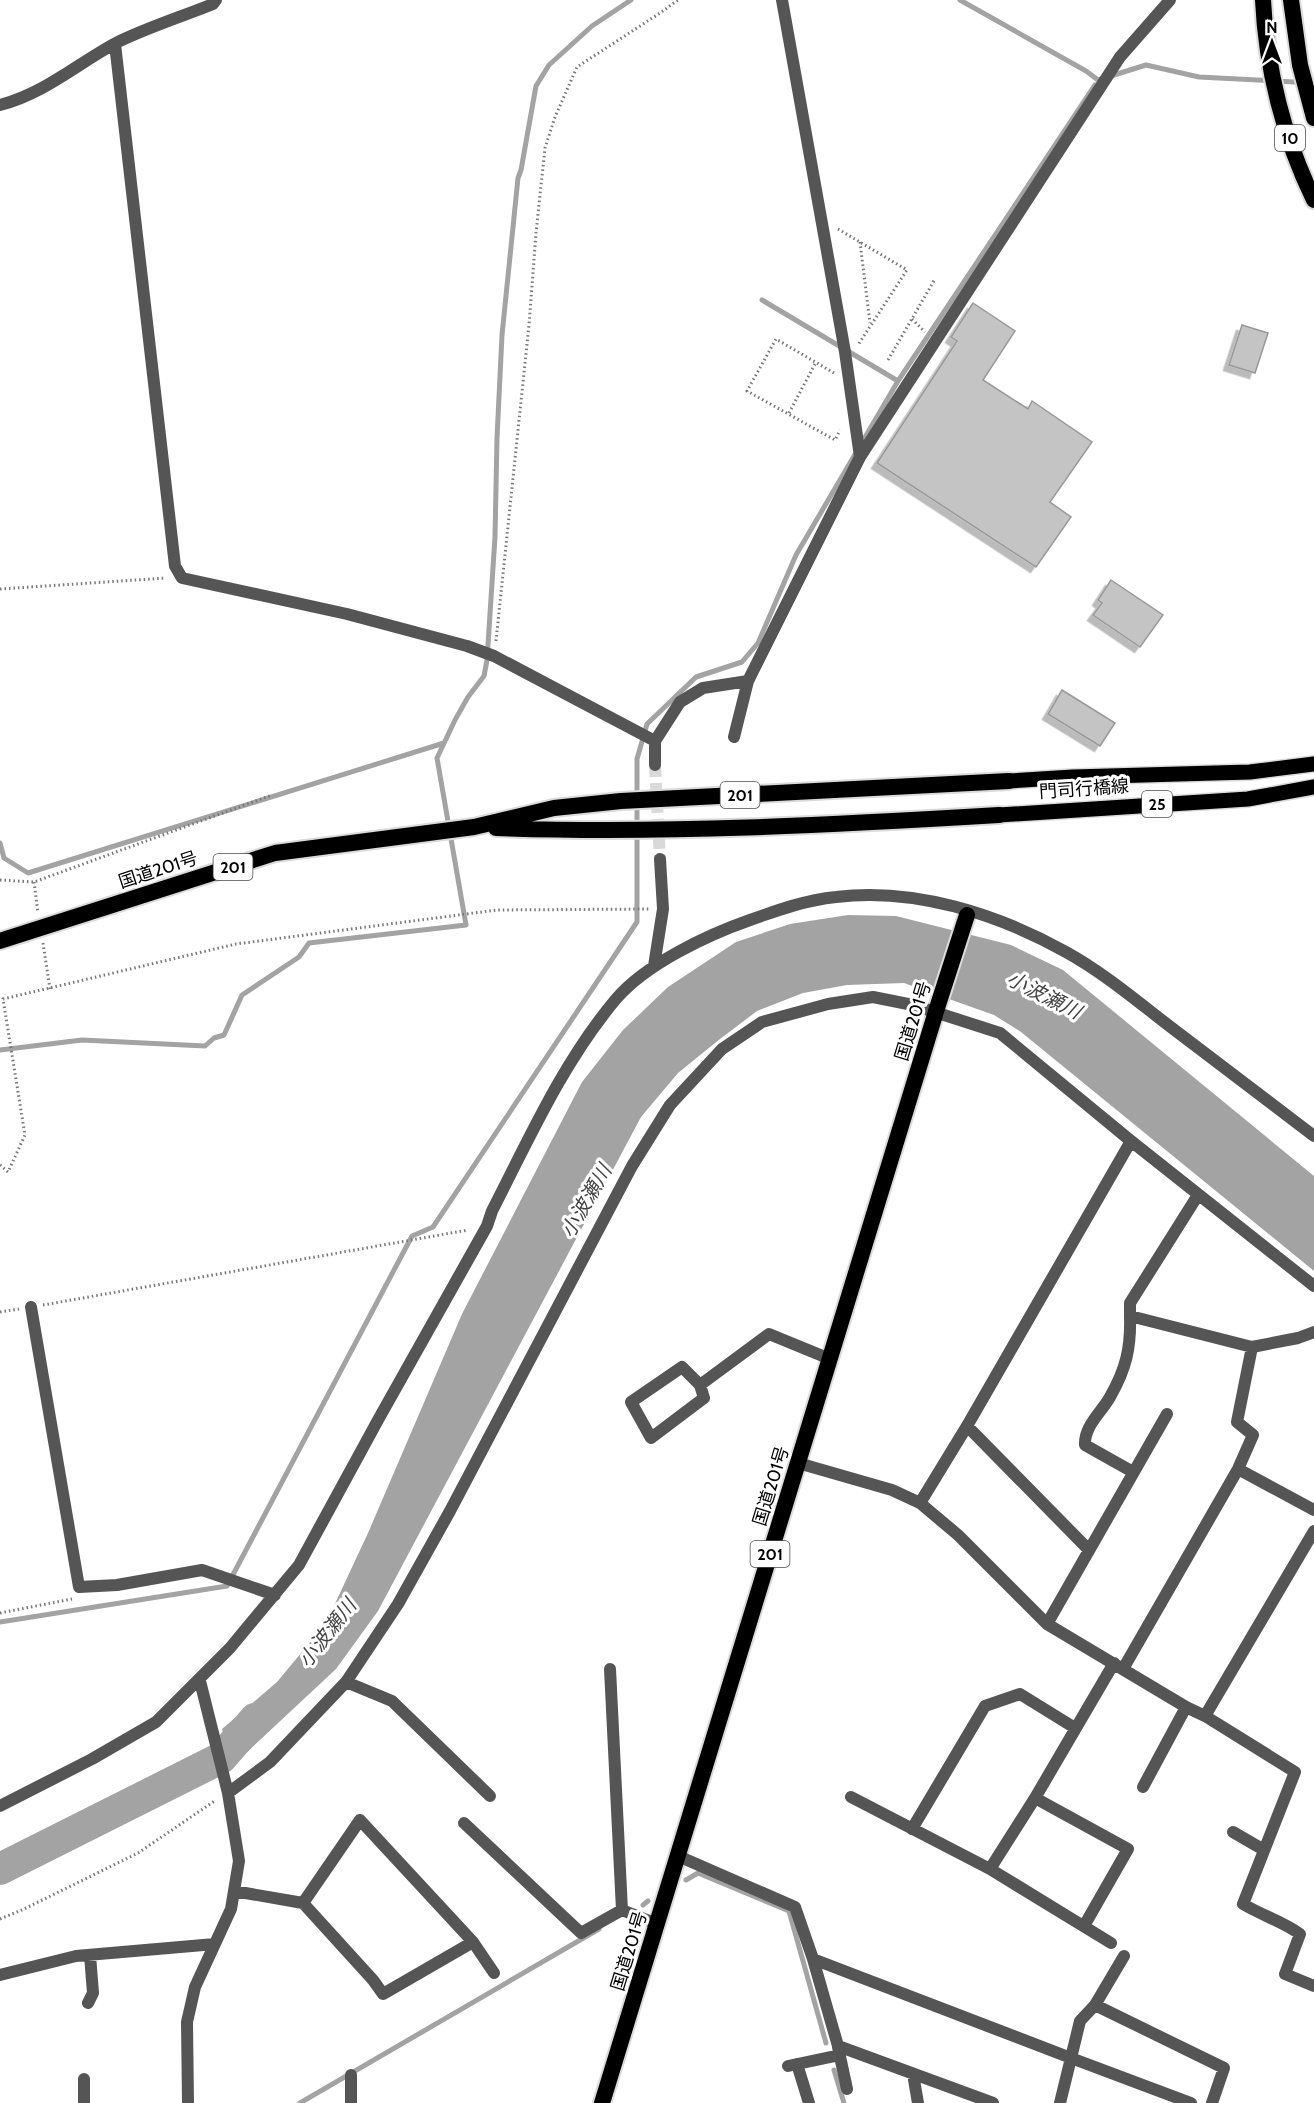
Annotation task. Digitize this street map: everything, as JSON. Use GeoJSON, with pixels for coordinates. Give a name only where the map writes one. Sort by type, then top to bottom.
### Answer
{"type":"FeatureCollection","features":[{"type":"Feature","properties":{"kind":"highway","name":"10"},"geometry":{"type":"LineString","coordinates":[[1263,0],[1272,75],[1283,117],[1314,200]]}},
{"type":"Feature","properties":{"kind":"highway","name":"10"},"geometry":{"type":"LineString","coordinates":[[1291,0],[1300,65],[1314,117]]}},
{"type":"Feature","properties":{"kind":"highway","name":"国道201号"},"geometry":{"type":"LineString","coordinates":[[0,941],[275,853],[474,827],[554,808],[621,801],[1009,781]]}},
{"type":"Feature","properties":{"kind":"highway","name":"国道201号"},"geometry":{"type":"LineString","coordinates":[[474,827],[549,830],[798,827],[999,815]]}},
{"type":"Feature","properties":{"kind":"highway","name":"国道201号"},"geometry":{"type":"LineString","coordinates":[[602,2103],[937,1009],[968,915]]}},
{"type":"Feature","properties":{"kind":"main road","name":"門司行橋線"},"geometry":{"type":"LineString","coordinates":[[1009,781],[1250,772],[1314,764]]}},
{"type":"Feature","properties":{"kind":"main road","name":"門司行橋線"},"geometry":{"type":"LineString","coordinates":[[999,815],[1248,799],[1314,787]]}},
{"type":"Feature","properties":{"kind":"street"},"geometry":{"type":"LineString","coordinates":[[0,105],[20,100],[56,81],[115,44],[213,4],[216,0]]}},
{"type":"Feature","properties":{"kind":"street"},"geometry":{"type":"LineString","coordinates":[[782,0],[846,362],[860,457]]}},
{"type":"Feature","properties":{"kind":"street"},"geometry":{"type":"LineString","coordinates":[[734,737],[748,681],[860,457],[1120,57],[1170,0]]}},
{"type":"Feature","properties":{"kind":"street"},"geometry":{"type":"LineString","coordinates":[[115,44],[175,566],[182,578],[347,614],[467,646],[494,656],[655,741]]}},
{"type":"Feature","properties":{"kind":"street"},"geometry":{"type":"LineString","coordinates":[[655,765],[655,741],[680,702],[703,688],[748,681]]}},
{"type":"Feature","properties":{"kind":"street"},"geometry":{"type":"LineString","coordinates":[[654,966],[663,909],[660,859]]}},
{"type":"Feature","properties":{"kind":"street"},"geometry":{"type":"LineString","coordinates":[[0,1806],[93,1759],[156,1722],[200,1681],[300,1565],[487,1226],[492,1211],[576,1051],[618,997],[654,966],[724,929],[784,908],[836,897],[886,895],[969,909],[1020,929],[1067,952],[1115,985],[1314,1136]]}},
{"type":"Feature","properties":{"kind":"street"},"geometry":{"type":"LineString","coordinates":[[226,1788],[270,1762],[346,1682],[398,1604],[450,1511],[632,1166],[670,1105],[722,1049],[762,1022],[828,1004],[873,998],[937,1009],[1000,1033],[1198,1195],[1314,1286]]}},
{"type":"Feature","properties":{"kind":"street"},"geometry":{"type":"LineString","coordinates":[[920,1503],[968,1426],[1131,1141]]}},
{"type":"Feature","properties":{"kind":"street"},"geometry":{"type":"LineString","coordinates":[[1133,1472],[1085,1445],[1085,1435],[1110,1397],[1123,1371],[1131,1340],[1130,1304],[1198,1195]]}},
{"type":"Feature","properties":{"kind":"street"},"geometry":{"type":"LineString","coordinates":[[31,1307],[79,1587],[117,1585],[202,1570],[275,1595]]}},
{"type":"Feature","properties":{"kind":"street"},"geometry":{"type":"LineString","coordinates":[[1130,1316],[1252,1347],[1298,1338],[1314,1332]]}},
{"type":"Feature","properties":{"kind":"street"},"geometry":{"type":"LineString","coordinates":[[700,1385],[769,1334],[830,1359]]}},
{"type":"Feature","properties":{"kind":"street"},"geometry":{"type":"LineString","coordinates":[[990,1869],[1035,1798],[1075,1728],[1118,1666],[1238,1469],[1253,1435],[1237,1422],[1252,1347]]}},
{"type":"Feature","properties":{"kind":"street"},"geometry":{"type":"LineString","coordinates":[[682,1367],[700,1385],[704,1398],[651,1438],[631,1402],[682,1367]]}},
{"type":"Feature","properties":{"kind":"street"},"geometry":{"type":"LineString","coordinates":[[1047,1624],[1167,1414]]}},
{"type":"Feature","properties":{"kind":"street"},"geometry":{"type":"LineString","coordinates":[[968,1426],[1089,1549]]}},
{"type":"Feature","properties":{"kind":"street"},"geometry":{"type":"LineString","coordinates":[[798,1464],[892,1490],[920,1503],[958,1535],[1047,1624],[1205,1716],[1295,1772],[1243,1904],[1260,1914],[1286,1924],[1300,1934],[1285,1974],[1314,1986]]}},
{"type":"Feature","properties":{"kind":"street"},"geometry":{"type":"LineString","coordinates":[[1238,1469],[1314,1510]]}},
{"type":"Feature","properties":{"kind":"street"},"geometry":{"type":"LineString","coordinates":[[1205,1716],[1314,1531]]}},
{"type":"Feature","properties":{"kind":"street"},"geometry":{"type":"LineString","coordinates":[[610,1669],[622,1910]]}},
{"type":"Feature","properties":{"kind":"street"},"geometry":{"type":"LineString","coordinates":[[188,2103],[187,2022],[195,1988],[231,1909],[239,1861],[226,1788],[200,1681]]}},
{"type":"Feature","properties":{"kind":"street"},"geometry":{"type":"LineString","coordinates":[[346,1682],[392,1701],[490,1796]]}},
{"type":"Feature","properties":{"kind":"street"},"geometry":{"type":"LineString","coordinates":[[912,1829],[985,1706],[1020,1694],[1075,1728]]}},
{"type":"Feature","properties":{"kind":"street"},"geometry":{"type":"LineString","coordinates":[[1143,1787],[1186,1707]]}},
{"type":"Feature","properties":{"kind":"street"},"geometry":{"type":"LineString","coordinates":[[851,1797],[990,1869],[1111,1943]]}},
{"type":"Feature","properties":{"kind":"street"},"geometry":{"type":"LineString","coordinates":[[1035,1798],[1128,1849],[1084,1926]]}},
{"type":"Feature","properties":{"kind":"street"},"geometry":{"type":"LineString","coordinates":[[303,1903],[360,1820],[473,1942],[494,1973]]}},
{"type":"Feature","properties":{"kind":"street"},"geometry":{"type":"LineString","coordinates":[[464,1823],[581,1933],[622,1910]]}},
{"type":"Feature","properties":{"kind":"street"},"geometry":{"type":"LineString","coordinates":[[1233,1832],[1264,1850]]}},
{"type":"Feature","properties":{"kind":"street"},"geometry":{"type":"LineString","coordinates":[[678,1856],[795,1907],[813,1959],[848,2089]]}},
{"type":"Feature","properties":{"kind":"street"},"geometry":{"type":"LineString","coordinates":[[234,1891],[303,1903],[383,1994],[473,1942]]}},
{"type":"Feature","properties":{"kind":"street"},"geometry":{"type":"LineString","coordinates":[[622,1910],[657,1924]]}},
{"type":"Feature","properties":{"kind":"street"},"geometry":{"type":"LineString","coordinates":[[0,1975],[76,1956],[215,1944]]}},
{"type":"Feature","properties":{"kind":"street"},"geometry":{"type":"LineString","coordinates":[[88,2003],[93,1993],[90,1955]]}},
{"type":"Feature","properties":{"kind":"street"},"geometry":{"type":"LineString","coordinates":[[1060,2103],[1080,2021],[1095,2005],[1124,1956]]}},
{"type":"Feature","properties":{"kind":"street"},"geometry":{"type":"LineString","coordinates":[[813,1959],[1191,2103]]}},
{"type":"Feature","properties":{"kind":"street"},"geometry":{"type":"LineString","coordinates":[[1095,2005],[1224,2068],[1212,2103]]}},
{"type":"Feature","properties":{"kind":"street"},"geometry":{"type":"LineString","coordinates":[[809,2103],[792,2065],[839,2050],[993,2103]]}},
{"type":"Feature","properties":{"kind":"street"},"geometry":{"type":"LineString","coordinates":[[913,2074],[918,2103]]}},
{"type":"Feature","properties":{"kind":"street"},"geometry":{"type":"LineString","coordinates":[[351,2075],[351,2103]]}},
{"type":"Feature","properties":{"kind":"street"},"geometry":{"type":"LineString","coordinates":[[84,2079],[84,2103]]}},
{"type":"Feature","properties":{"kind":"path"},"geometry":{"type":"LineString","coordinates":[[494,656],[529,326],[545,148],[555,117],[577,67],[678,0]]}},
{"type":"Feature","properties":{"kind":"path"},"geometry":{"type":"LineString","coordinates":[[820,220],[907,270],[846,362]]}},
{"type":"Feature","properties":{"kind":"path"},"geometry":{"type":"LineString","coordinates":[[860,242],[871,325]]}},
{"type":"Feature","properties":{"kind":"path"},"geometry":{"type":"LineString","coordinates":[[888,360],[935,279]]}},
{"type":"Feature","properties":{"kind":"path"},"geometry":{"type":"LineString","coordinates":[[849,381],[776,339],[747,391],[834,440],[852,408]]}},
{"type":"Feature","properties":{"kind":"path"},"geometry":{"type":"LineString","coordinates":[[789,413],[816,362]]}},
{"type":"Feature","properties":{"kind":"path"},"geometry":{"type":"LineString","coordinates":[[0,589],[182,578]]}},
{"type":"Feature","properties":{"kind":"path"},"geometry":{"type":"LineString","coordinates":[[0,880],[34,882],[272,795]]}},
{"type":"Feature","properties":{"kind":"path"},"geometry":{"type":"LineString","coordinates":[[0,1165],[8,1172],[25,1135],[3,999],[248,943],[497,910],[663,909]]}},
{"type":"Feature","properties":{"kind":"path"},"geometry":{"type":"LineString","coordinates":[[31,1307],[487,1226]]}},
{"type":"Feature","properties":{"kind":"path"},"geometry":{"type":"LineString","coordinates":[[0,1612],[73,1599],[79,1587]]}},
{"type":"Feature","properties":{"kind":"path"},"geometry":{"type":"LineString","coordinates":[[0,1919],[138,1853],[170,1833],[226,1788]]}},
{"type":"Feature","properties":{"kind":"water"},"geometry":{"type":"Polygon","coordinates":[[[848,915],[896,916],[1011,945],[1063,970],[1314,1176],[1314,1271],[1021,1032],[994,1015],[904,983],[847,985],[803,993],[757,1011],[678,1073],[641,1117],[378,1611],[336,1669],[231,1767],[222,1729],[277,1682],[326,1623],[368,1533],[462,1314],[582,1082],[623,1030],[668,987],[736,942],[790,924],[848,915]]]}},
{"type":"Feature","properties":{"kind":"building"},"geometry":{"type":"Polygon","coordinates":[[[973,303],[1015,331],[983,380],[1028,409],[1032,401],[1092,442],[1050,502],[1071,517],[1036,567],[877,463],[957,341],[951,337],[973,303]]]}},
{"type":"Feature","properties":{"kind":"building"},"geometry":{"type":"Polygon","coordinates":[[[1242,325],[1268,333],[1255,373],[1229,365],[1242,325]]]}},
{"type":"Feature","properties":{"kind":"building"},"geometry":{"type":"Polygon","coordinates":[[[1111,580],[1163,615],[1140,647],[1093,615],[1102,603],[1098,600],[1111,580]]]}},
{"type":"Feature","properties":{"kind":"building"},"geometry":{"type":"Polygon","coordinates":[[[1062,690],[1115,723],[1100,746],[1048,714],[1062,690]]]}},
{"type":"Feature","properties":{"kind":"waterway"},"geometry":{"type":"LineString","coordinates":[[0,1050],[82,1040],[205,1046],[214,1038],[224,1035],[242,995],[299,957],[309,943],[466,925],[437,758],[468,697],[484,676],[487,660],[495,537],[502,335],[518,178],[536,86],[549,65],[592,26],[631,0]]}},
{"type":"Feature","properties":{"kind":"waterway"},"geometry":{"type":"LineString","coordinates":[[960,0],[1098,80],[1146,65],[1199,77],[1314,83]]}},
{"type":"Feature","properties":{"kind":"waterway"},"geometry":{"type":"LineString","coordinates":[[762,300],[898,381],[1095,85]]}},
{"type":"Feature","properties":{"kind":"waterway"},"geometry":{"type":"LineString","coordinates":[[0,1622],[227,1586],[412,1236],[433,1227],[637,922],[637,759],[647,724],[696,677],[742,662],[758,643],[796,555],[898,381]]}},
{"type":"Feature","properties":{"kind":"waterway"},"geometry":{"type":"LineString","coordinates":[[0,843],[4,858],[28,873],[444,743]]}},
{"type":"Feature","properties":{"kind":"waterway","name":"小波瀬川"},"geometry":{"type":"LineString","coordinates":[[0,1869],[221,1758],[255,1719]]}},
{"type":"Feature","properties":{"kind":"waterway"},"geometry":{"type":"LineString","coordinates":[[686,1880],[698,1873],[789,1911],[826,2043]]}},
{"type":"Feature","properties":{"kind":"waterway"},"geometry":{"type":"LineString","coordinates":[[643,1905],[648,1901]]}},
{"type":"Feature","properties":{"kind":"waterway"},"geometry":{"type":"LineString","coordinates":[[300,2103],[599,1929]]}},
{"type":"Feature","properties":{"kind":"waterway"},"geometry":{"type":"LineString","coordinates":[[834,2070],[844,2103]]}},
{"type":"Feature","properties":{"kind":"tunnel"},"geometry":{"type":"LineString","coordinates":[[655,765],[660,859]]}}]}
